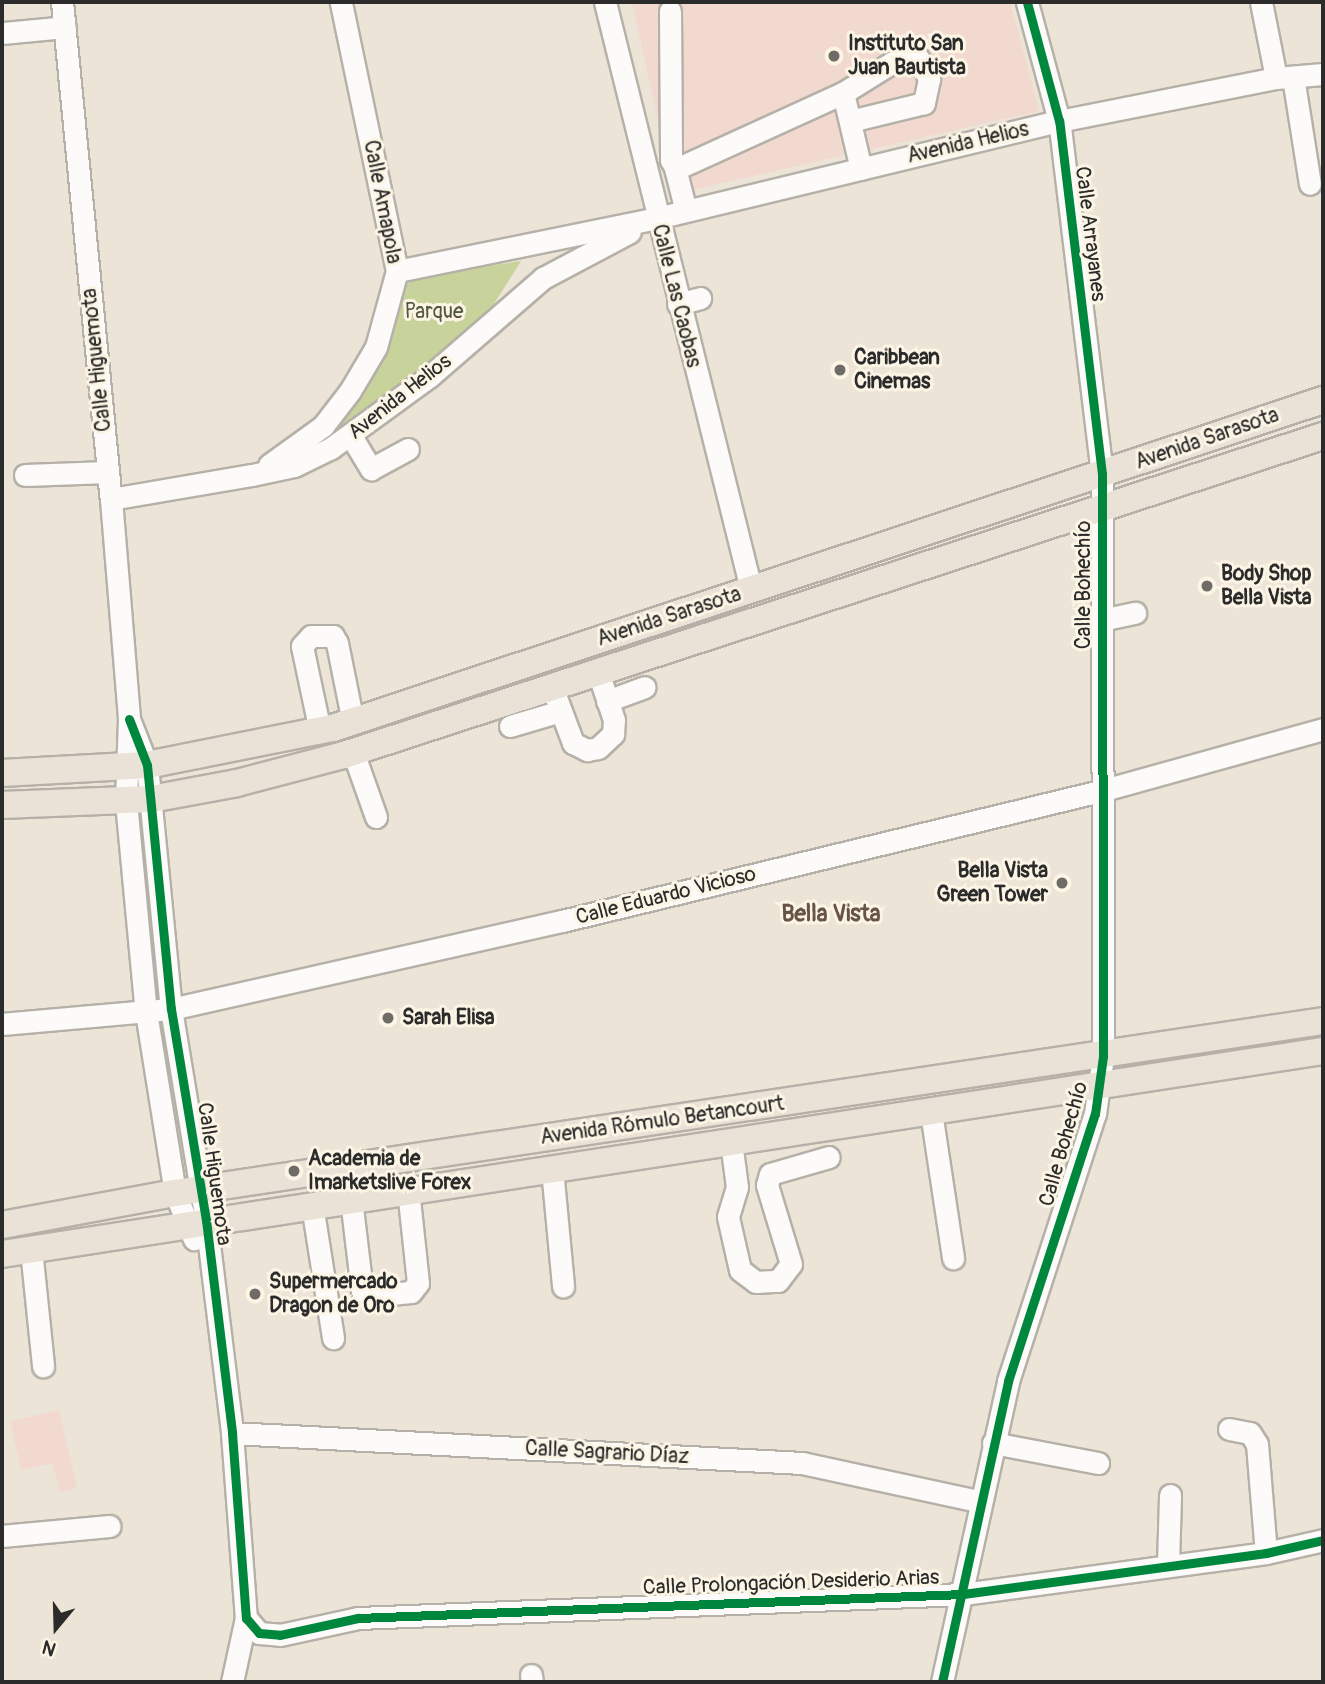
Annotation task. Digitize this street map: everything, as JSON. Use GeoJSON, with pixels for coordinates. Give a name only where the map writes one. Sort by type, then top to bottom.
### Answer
{"type":"FeatureCollection","features":[{"type":"Feature","properties":{"kind":"main road","name":"Avenida Sarasota"},"geometry":{"type":"LineString","coordinates":[[2,773],[136,765],[320,731],[353,722],[1323,400]]}},
{"type":"Feature","properties":{"kind":"main road","name":"Avenida Sarasota"},"geometry":{"type":"LineString","coordinates":[[2,805],[138,801],[237,783],[353,752],[1323,436]]}},
{"type":"Feature","properties":{"kind":"main road","name":"Avenida Rómulo Betancourt"},"geometry":{"type":"LineString","coordinates":[[2,1225],[187,1191],[1323,1021]]}},
{"type":"Feature","properties":{"kind":"main road","name":"Avenida Rómulo Betancourt"},"geometry":{"type":"LineString","coordinates":[[2,1254],[196,1222],[1100,1087],[1323,1051]]}},
{"type":"Feature","properties":{"kind":"street","name":"Calle Higuemota"},"geometry":{"type":"LineString","coordinates":[[62,2],[111,499],[129,719],[136,765],[146,1012],[187,1191],[210,1272],[232,1433],[252,1625],[232,1682]]}},
{"type":"Feature","properties":{"kind":"street","name":"Calle Amapola"},"geometry":{"type":"LineString","coordinates":[[252,475],[323,426],[350,391],[376,347],[397,271],[341,2]]}},
{"type":"Feature","properties":{"kind":"street","name":"Calle Las Caobas"},"geometry":{"type":"LineString","coordinates":[[605,2],[751,589]]}},
{"type":"Feature","properties":{"kind":"street","name":"Calle Arrayanes"},"geometry":{"type":"LineString","coordinates":[[1027,2],[1059,121],[1061,219],[1102,474]]}},
{"type":"Feature","properties":{"kind":"street"},"geometry":{"type":"LineString","coordinates":[[1261,2],[1285,77],[1310,184]]}},
{"type":"Feature","properties":{"kind":"street"},"geometry":{"type":"LineString","coordinates":[[670,11],[671,160],[686,211]]}},
{"type":"Feature","properties":{"kind":"street"},"geometry":{"type":"LineString","coordinates":[[2,33],[65,27]]}},
{"type":"Feature","properties":{"kind":"street"},"geometry":{"type":"LineString","coordinates":[[675,168],[697,163],[844,93],[901,57],[918,58],[929,79],[924,103],[850,121]]}},
{"type":"Feature","properties":{"kind":"street","name":"Avenida Helios"},"geometry":{"type":"LineString","coordinates":[[397,271],[657,218],[1059,121],[1285,77],[1323,74]]}},
{"type":"Feature","properties":{"kind":"street"},"geometry":{"type":"LineString","coordinates":[[844,93],[861,169]]}},
{"type":"Feature","properties":{"kind":"street","name":"Avenida Helios"},"geometry":{"type":"LineString","coordinates":[[111,499],[294,466],[351,436],[543,278],[657,218]]}},
{"type":"Feature","properties":{"kind":"street"},"geometry":{"type":"LineString","coordinates":[[678,304],[700,298]]}},
{"type":"Feature","properties":{"kind":"street"},"geometry":{"type":"LineString","coordinates":[[351,436],[362,473],[408,449]]}},
{"type":"Feature","properties":{"kind":"street"},"geometry":{"type":"LineString","coordinates":[[25,475],[108,472]]}},
{"type":"Feature","properties":{"kind":"street","name":"Calle Bohechío"},"geometry":{"type":"LineString","coordinates":[[942,1682],[963,1594],[978,1502],[993,1443],[1100,1087],[1103,1056],[1100,791],[1102,474]]}},
{"type":"Feature","properties":{"kind":"street"},"geometry":{"type":"LineString","coordinates":[[1101,620],[1135,613]]}},
{"type":"Feature","properties":{"kind":"street"},"geometry":{"type":"LineString","coordinates":[[320,731],[302,646],[311,636],[333,636],[337,643],[353,722]]}},
{"type":"Feature","properties":{"kind":"street"},"geometry":{"type":"LineString","coordinates":[[552,687],[577,747],[598,748],[613,734],[598,672]]}},
{"type":"Feature","properties":{"kind":"street"},"geometry":{"type":"LineString","coordinates":[[607,701],[645,687]]}},
{"type":"Feature","properties":{"kind":"street"},"geometry":{"type":"LineString","coordinates":[[510,726],[562,711]]}},
{"type":"Feature","properties":{"kind":"street","name":"Calle Eduardo Vicioso"},"geometry":{"type":"LineString","coordinates":[[2,1024],[171,1009],[562,921],[1100,791],[1323,729]]}},
{"type":"Feature","properties":{"kind":"street"},"geometry":{"type":"LineString","coordinates":[[353,752],[376,817]]}},
{"type":"Feature","properties":{"kind":"street","name":"Calle Higuemota"},"geometry":{"type":"LineString","coordinates":[[138,801],[171,1009],[187,1191]]}},
{"type":"Feature","properties":{"kind":"street"},"geometry":{"type":"LineString","coordinates":[[931,1112],[953,1258]]}},
{"type":"Feature","properties":{"kind":"street"},"geometry":{"type":"LineString","coordinates":[[731,1142],[737,1187],[728,1217],[740,1270],[756,1282],[778,1281],[791,1264],[767,1185],[770,1174],[829,1157]]}},
{"type":"Feature","properties":{"kind":"street"},"geometry":{"type":"LineString","coordinates":[[552,1169],[563,1286]]}},
{"type":"Feature","properties":{"kind":"street"},"geometry":{"type":"LineString","coordinates":[[351,1199],[362,1291],[370,1296],[411,1292],[418,1283],[408,1190]]}},
{"type":"Feature","properties":{"kind":"street"},"geometry":{"type":"LineString","coordinates":[[312,1205],[333,1338]]}},
{"type":"Feature","properties":{"kind":"street"},"geometry":{"type":"LineString","coordinates":[[31,1250],[43,1366]]}},
{"type":"Feature","properties":{"kind":"street"},"geometry":{"type":"LineString","coordinates":[[1229,1429],[1250,1433],[1257,1444],[1266,1553]]}},
{"type":"Feature","properties":{"kind":"street","name":"Calle Sagrario Díaz"},"geometry":{"type":"LineString","coordinates":[[232,1433],[802,1463],[978,1502]]}},
{"type":"Feature","properties":{"kind":"street"},"geometry":{"type":"LineString","coordinates":[[993,1443],[1098,1462]]}},
{"type":"Feature","properties":{"kind":"street"},"geometry":{"type":"LineString","coordinates":[[1168,1564],[1170,1495]]}},
{"type":"Feature","properties":{"kind":"street"},"geometry":{"type":"LineString","coordinates":[[2,1536],[110,1526]]}},
{"type":"Feature","properties":{"kind":"street","name":"Calle Prolongación Desiderio Arias"},"geometry":{"type":"LineString","coordinates":[[252,1625],[280,1636],[358,1618],[963,1594],[1168,1564],[1266,1553],[1323,1540]]}},
{"type":"Feature","properties":{"kind":"shaded area","name":"Instituto San Juan Bautista"},"geometry":{"type":"Polygon","coordinates":[[[632,2],[1010,2],[1039,111],[674,194],[632,2]]]}},
{"type":"Feature","properties":{"kind":"shaded area"},"geometry":{"type":"Polygon","coordinates":[[[59,1410],[77,1488],[60,1492],[53,1463],[21,1470],[10,1421],[59,1410]]]}},
{"type":"Feature","properties":{"kind":"green space","name":"Parque"},"geometry":{"type":"Polygon","coordinates":[[[521,261],[487,315],[398,392],[320,447],[402,289],[415,277],[521,261]]]}},
{"type":"Feature","properties":{"kind":"cycle path"},"geometry":{"type":"LineString","coordinates":[[942,1682],[1008,1381],[1095,1114],[1103,1056],[1102,474],[1059,121],[1027,2]]}},
{"type":"Feature","properties":{"kind":"cycle path"},"geometry":{"type":"LineString","coordinates":[[129,719],[147,765],[171,1009],[206,1220],[232,1433],[246,1618],[259,1633],[280,1635],[358,1618],[963,1594],[1266,1553],[1323,1540]]}},
{"type":"Feature","properties":{"kind":"place","name":"Instituto San Juan Bautista"},"geometry":{"type":"Point","coordinates":[834,56]}},
{"type":"Feature","properties":{"kind":"place","name":"Caribbean Cinemas"},"geometry":{"type":"Point","coordinates":[840,370]}},
{"type":"Feature","properties":{"kind":"place","name":"Body Shop Bella Vista"},"geometry":{"type":"Point","coordinates":[1207,586]}},
{"type":"Feature","properties":{"kind":"place","name":"Bella Vista Green Tower"},"geometry":{"type":"Point","coordinates":[1062,883]}},
{"type":"Feature","properties":{"kind":"place","name":"Sarah Elisa"},"geometry":{"type":"Point","coordinates":[388,1018]}},
{"type":"Feature","properties":{"kind":"place","name":"Academia de Imarketslive Forex"},"geometry":{"type":"Point","coordinates":[294,1171]}},
{"type":"Feature","properties":{"kind":"place","name":"Supermercado Dragon de Oro"},"geometry":{"type":"Point","coordinates":[255,1294]}},
{"type":"Feature","properties":{"kind":"district","name":"Bella Vista"},"geometry":{"type":"Point","coordinates":[831,914]}}]}
